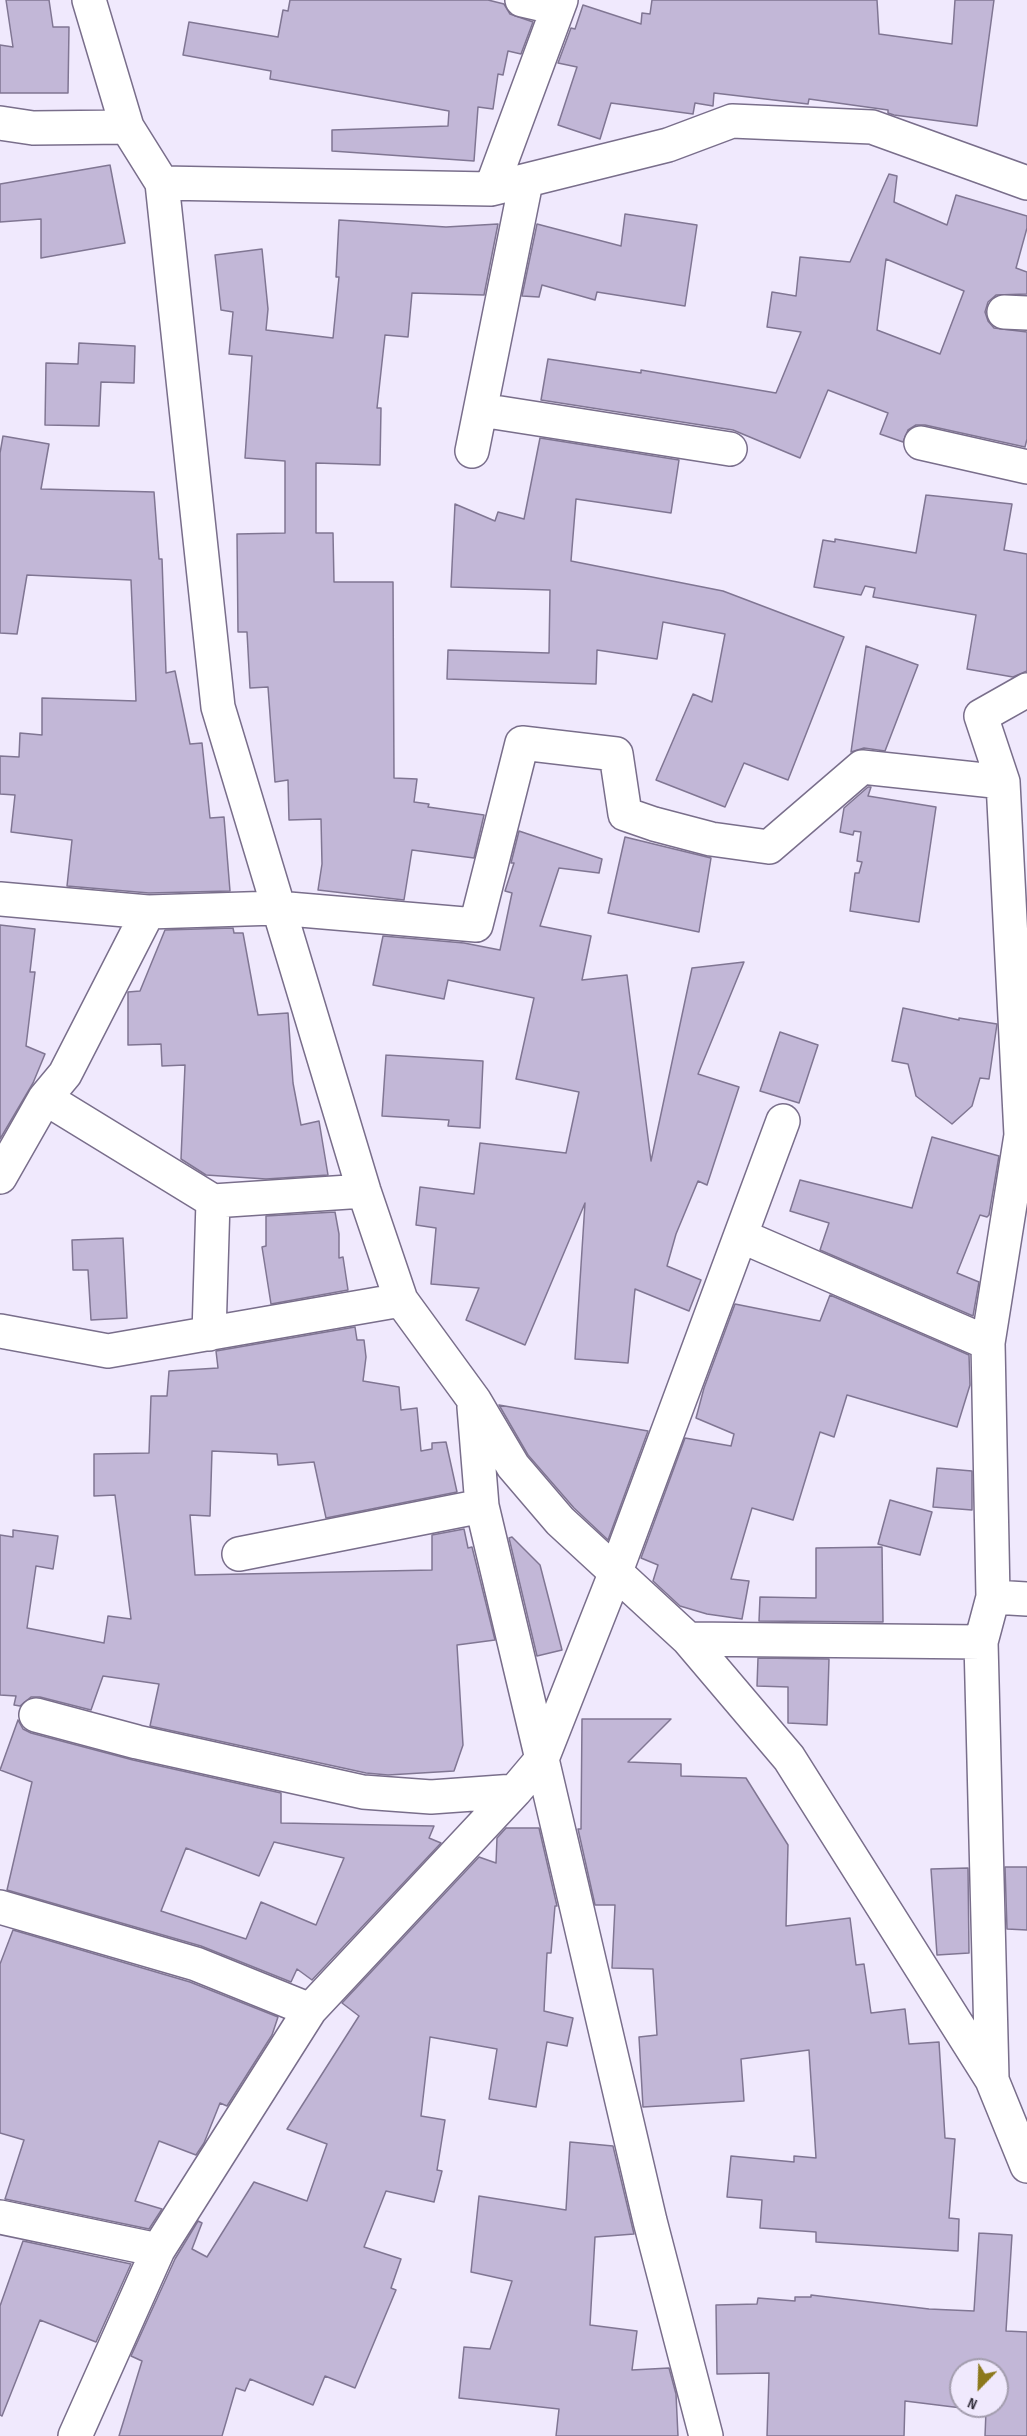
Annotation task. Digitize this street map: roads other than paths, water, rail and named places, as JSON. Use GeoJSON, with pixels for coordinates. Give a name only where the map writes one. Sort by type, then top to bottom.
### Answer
{"type":"FeatureCollection","features":[{"type":"Feature","properties":{"kind":"street"},"geometry":{"type":"LineString","coordinates":[[89,0],[127,128],[162,183],[218,707],[364,1191],[401,1300],[474,1400],[513,1466],[560,1521],[688,1639],[789,1758],[992,2080],[1027,2166]]}},
{"type":"Feature","properties":{"kind":"street"},"geometry":{"type":"LineString","coordinates":[[491,189],[559,4],[522,0]]}},
{"type":"Feature","properties":{"kind":"street"},"geometry":{"type":"LineString","coordinates":[[162,183],[491,189],[668,145],[732,121],[872,127],[1027,183]]}},
{"type":"Feature","properties":{"kind":"street"},"geometry":{"type":"LineString","coordinates":[[0,123],[33,128],[127,128]]}},
{"type":"Feature","properties":{"kind":"street"},"geometry":{"type":"LineString","coordinates":[[472,451],[526,182]]}},
{"type":"Feature","properties":{"kind":"street"},"geometry":{"type":"LineString","coordinates":[[481,410],[730,449]]}},
{"type":"Feature","properties":{"kind":"street"},"geometry":{"type":"LineString","coordinates":[[921,443],[1027,467]]}},
{"type":"Feature","properties":{"kind":"street"},"geometry":{"type":"LineString","coordinates":[[992,2080],[981,1642],[993,1597],[988,1343],[1024,1136],[1018,921],[1003,782],[981,716],[1027,690]]}},
{"type":"Feature","properties":{"kind":"street"},"geometry":{"type":"LineString","coordinates":[[0,899],[148,912],[277,908],[476,925],[522,743],[616,754],[625,814],[654,824],[711,838],[769,847],[862,767],[1003,782]]}},
{"type":"Feature","properties":{"kind":"street"},"geometry":{"type":"LineString","coordinates":[[0,1177],[45,1098],[64,1074],[148,912]]}},
{"type":"Feature","properties":{"kind":"street"},"geometry":{"type":"LineString","coordinates":[[45,1098],[213,1201],[364,1191]]}},
{"type":"Feature","properties":{"kind":"street"},"geometry":{"type":"LineString","coordinates":[[75,2436],[158,2250],[310,2010],[515,1791],[542,1759],[615,1574],[783,1121]]}},
{"type":"Feature","properties":{"kind":"street"},"geometry":{"type":"LineString","coordinates":[[209,1334],[213,1201]]}},
{"type":"Feature","properties":{"kind":"street"},"geometry":{"type":"LineString","coordinates":[[741,1236],[988,1343]]}},
{"type":"Feature","properties":{"kind":"street"},"geometry":{"type":"LineString","coordinates":[[0,1331],[108,1351],[401,1300]]}},
{"type":"Feature","properties":{"kind":"street"},"geometry":{"type":"LineString","coordinates":[[474,1400],[482,1506],[650,2221],[706,2436]]}},
{"type":"Feature","properties":{"kind":"street"},"geometry":{"type":"LineString","coordinates":[[239,1554],[482,1506]]}},
{"type":"Feature","properties":{"kind":"street"},"geometry":{"type":"LineString","coordinates":[[993,1597],[1027,1599]]}},
{"type":"Feature","properties":{"kind":"street"},"geometry":{"type":"LineString","coordinates":[[688,1639],[981,1642]]}},
{"type":"Feature","properties":{"kind":"street"},"geometry":{"type":"LineString","coordinates":[[36,1715],[137,1742],[363,1792],[431,1797],[515,1791]]}},
{"type":"Feature","properties":{"kind":"street"},"geometry":{"type":"LineString","coordinates":[[0,1907],[196,1964],[310,2010]]}},
{"type":"Feature","properties":{"kind":"street"},"geometry":{"type":"LineString","coordinates":[[0,2217],[158,2250]]}}]}
